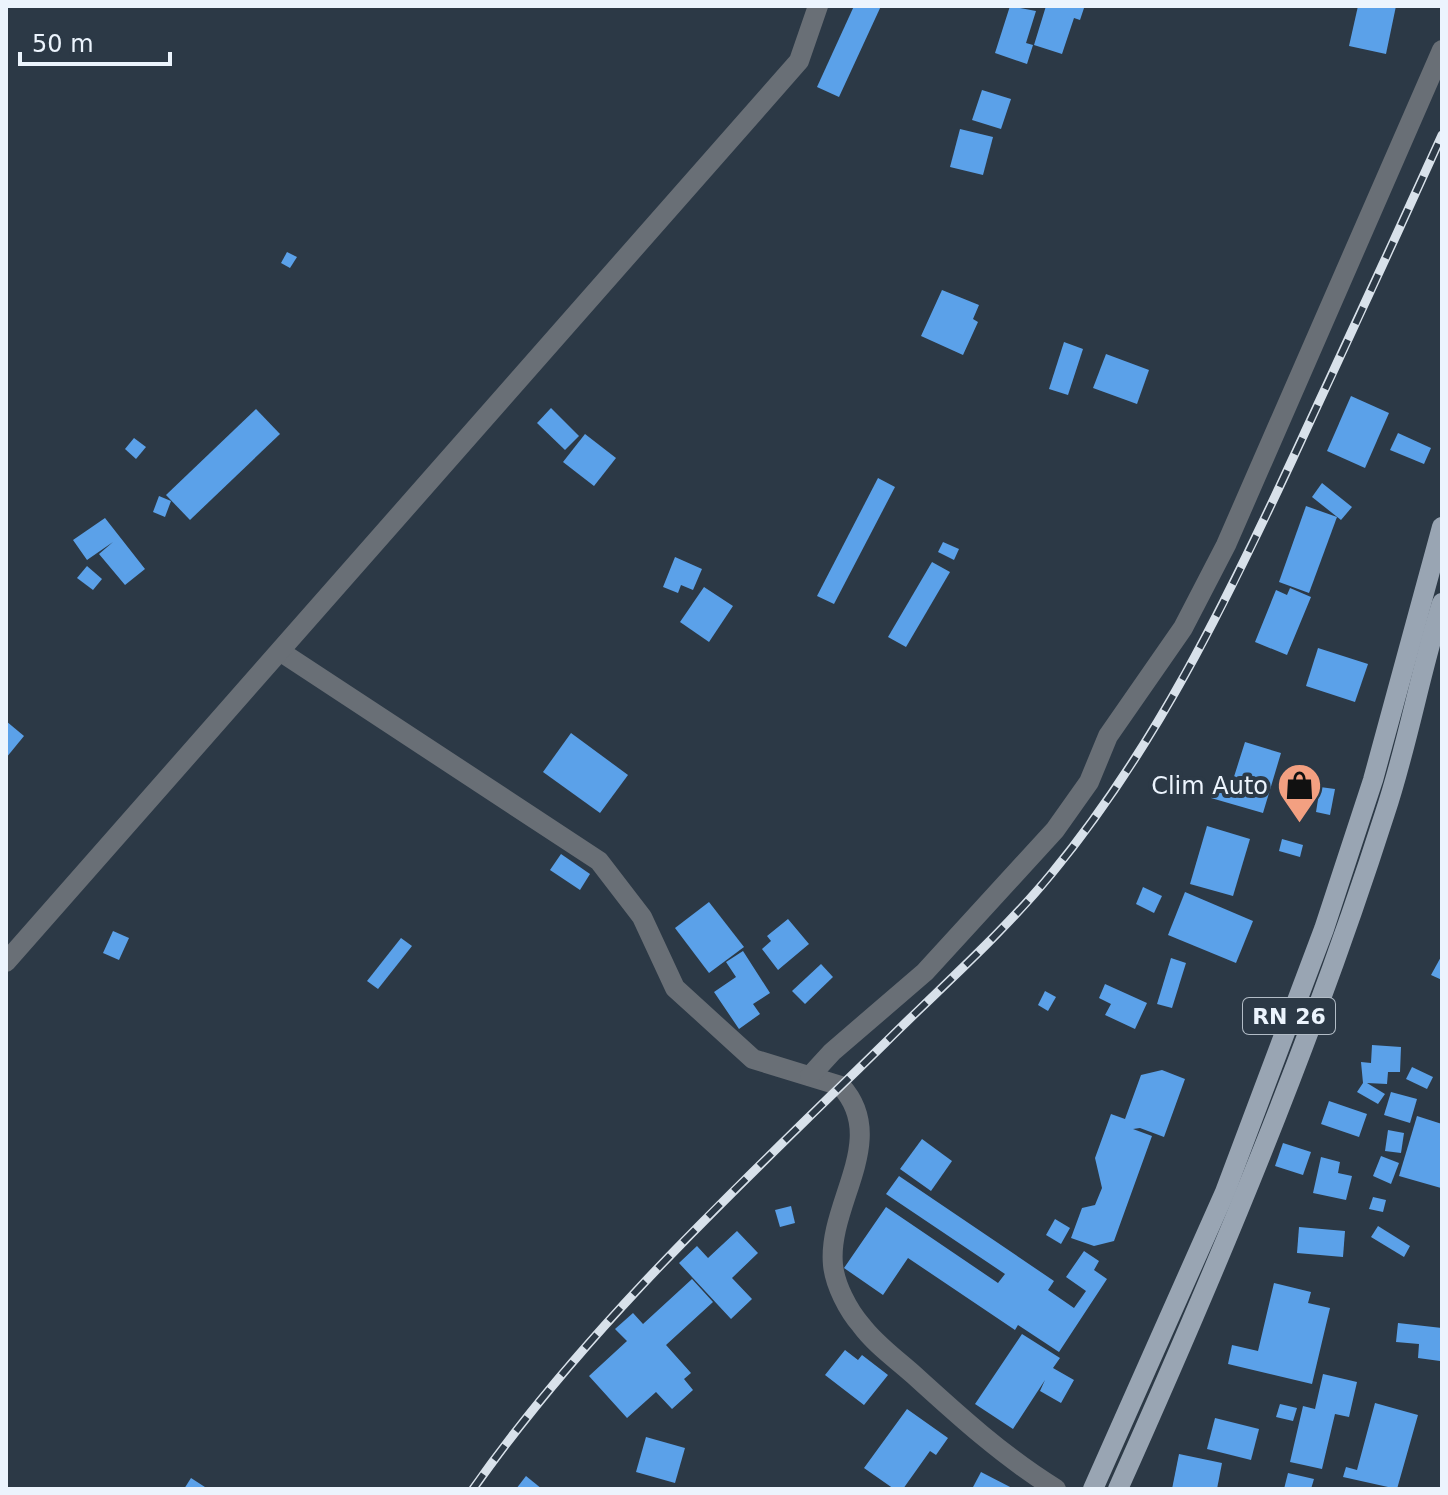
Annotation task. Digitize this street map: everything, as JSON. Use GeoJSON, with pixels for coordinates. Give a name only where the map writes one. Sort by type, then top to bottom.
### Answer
{"type":"FeatureCollection","features":[{"type":"Feature","properties":{"kind":"main road","name":"RN 26"},"geometry":{"type":"LineString","coordinates":[[1093,1489],[1225,1192],[1324,929],[1373,780],[1442,527]]}},
{"type":"Feature","properties":{"kind":"main road","name":"RN 26"},"geometry":{"type":"LineString","coordinates":[[1118,1489],[1227,1241],[1350,917],[1386,810],[1442,603]]}},
{"type":"Feature","properties":{"kind":"street"},"geometry":{"type":"LineString","coordinates":[[6,962],[799,61],[818,6]]}},
{"type":"Feature","properties":{"kind":"street"},"geometry":{"type":"LineString","coordinates":[[810,1076],[832,1052],[925,972],[1055,830],[1084,792],[1108,736],[1183,628],[1226,545],[1442,50]]}},
{"type":"Feature","properties":{"kind":"street"},"geometry":{"type":"LineString","coordinates":[[281,652],[599,861],[642,917],[675,988],[753,1059],[841,1086],[859,1113],[860,1144],[835,1227],[833,1266],[844,1298],[861,1326],[950,1407],[1020,1467],[1056,1489]]}},
{"type":"Feature","properties":{"kind":"building"},"geometry":{"type":"Polygon","coordinates":[[[854,6],[881,6],[839,97],[817,87],[854,6]]]}},
{"type":"Feature","properties":{"kind":"building"},"geometry":{"type":"Polygon","coordinates":[[[1010,6],[1036,11],[1026,43],[1033,45],[1027,64],[995,53],[1010,6]]]}},
{"type":"Feature","properties":{"kind":"building"},"geometry":{"type":"Polygon","coordinates":[[[1046,6],[1084,8],[1080,20],[1074,18],[1062,54],[1034,45],[1046,6]]]}},
{"type":"Feature","properties":{"kind":"building"},"geometry":{"type":"Polygon","coordinates":[[[1358,6],[1396,6],[1386,54],[1349,46],[1358,6]]]}},
{"type":"Feature","properties":{"kind":"building"},"geometry":{"type":"Polygon","coordinates":[[[982,90],[1011,99],[1001,129],[972,120],[982,90]]]}},
{"type":"Feature","properties":{"kind":"building"},"geometry":{"type":"Polygon","coordinates":[[[960,129],[993,137],[983,175],[950,167],[960,129]]]}},
{"type":"Feature","properties":{"kind":"building"},"geometry":{"type":"Polygon","coordinates":[[[287,252],[297,257],[290,268],[281,263],[287,252]]]}},
{"type":"Feature","properties":{"kind":"building"},"geometry":{"type":"Polygon","coordinates":[[[942,290],[979,305],[973,319],[978,322],[963,355],[921,336],[942,290]]]}},
{"type":"Feature","properties":{"kind":"building"},"geometry":{"type":"Polygon","coordinates":[[[1064,342],[1083,349],[1068,395],[1049,389],[1064,342]]]}},
{"type":"Feature","properties":{"kind":"building"},"geometry":{"type":"Polygon","coordinates":[[[1106,354],[1149,370],[1137,404],[1093,388],[1106,354]]]}},
{"type":"Feature","properties":{"kind":"building"},"geometry":{"type":"Polygon","coordinates":[[[1351,396],[1389,413],[1365,468],[1327,451],[1351,396]]]}},
{"type":"Feature","properties":{"kind":"building"},"geometry":{"type":"Polygon","coordinates":[[[551,408],[579,436],[565,450],[537,423],[551,408]]]}},
{"type":"Feature","properties":{"kind":"building"},"geometry":{"type":"Polygon","coordinates":[[[256,409],[280,434],[190,520],[166,495],[256,409]]]}},
{"type":"Feature","properties":{"kind":"building"},"geometry":{"type":"Polygon","coordinates":[[[1398,433],[1431,448],[1424,464],[1390,450],[1398,433]]]}},
{"type":"Feature","properties":{"kind":"building"},"geometry":{"type":"Polygon","coordinates":[[[585,434],[616,458],[594,486],[563,462],[585,434]]]}},
{"type":"Feature","properties":{"kind":"building"},"geometry":{"type":"Polygon","coordinates":[[[134,438],[146,447],[136,459],[125,449],[134,438]]]}},
{"type":"Feature","properties":{"kind":"building"},"geometry":{"type":"Polygon","coordinates":[[[878,478],[895,487],[834,604],[817,596],[878,478]]]}},
{"type":"Feature","properties":{"kind":"building"},"geometry":{"type":"Polygon","coordinates":[[[1322,483],[1352,507],[1341,520],[1312,497],[1322,483]]]}},
{"type":"Feature","properties":{"kind":"building"},"geometry":{"type":"Polygon","coordinates":[[[159,496],[171,501],[165,517],[153,512],[159,496]]]}},
{"type":"Feature","properties":{"kind":"building"},"geometry":{"type":"Polygon","coordinates":[[[1306,506],[1337,517],[1309,593],[1279,582],[1306,506]]]}},
{"type":"Feature","properties":{"kind":"building"},"geometry":{"type":"Polygon","coordinates":[[[105,518],[145,569],[125,585],[99,554],[113,542],[87,560],[73,540],[105,518]]]}},
{"type":"Feature","properties":{"kind":"building"},"geometry":{"type":"Polygon","coordinates":[[[943,542],[959,549],[954,560],[938,552],[943,542]]]}},
{"type":"Feature","properties":{"kind":"building"},"geometry":{"type":"Polygon","coordinates":[[[675,557],[702,569],[693,590],[681,585],[678,593],[663,587],[675,557]]]}},
{"type":"Feature","properties":{"kind":"building"},"geometry":{"type":"Polygon","coordinates":[[[932,562],[950,572],[906,647],[888,637],[932,562]]]}},
{"type":"Feature","properties":{"kind":"building"},"geometry":{"type":"Polygon","coordinates":[[[87,566],[102,579],[93,590],[77,578],[87,566]]]}},
{"type":"Feature","properties":{"kind":"building"},"geometry":{"type":"Polygon","coordinates":[[[704,587],[733,606],[709,642],[680,622],[704,587]]]}},
{"type":"Feature","properties":{"kind":"building"},"geometry":{"type":"Polygon","coordinates":[[[1290,588],[1311,597],[1287,655],[1255,642],[1276,590],[1287,595],[1290,588]]]}},
{"type":"Feature","properties":{"kind":"building"},"geometry":{"type":"Polygon","coordinates":[[[1318,648],[1368,664],[1355,702],[1306,686],[1318,648]]]}},
{"type":"Feature","properties":{"kind":"building"},"geometry":{"type":"Polygon","coordinates":[[[6,721],[24,736],[6,758],[6,721]]]}},
{"type":"Feature","properties":{"kind":"building"},"geometry":{"type":"Polygon","coordinates":[[[571,733],[628,775],[600,813],[543,772],[571,733]]]}},
{"type":"Feature","properties":{"kind":"building"},"geometry":{"type":"Polygon","coordinates":[[[1245,742],[1281,753],[1263,813],[1211,798],[1216,779],[1232,783],[1245,742]]]}},
{"type":"Feature","properties":{"kind":"building"},"geometry":{"type":"Polygon","coordinates":[[[1320,787],[1335,789],[1330,815],[1316,812],[1320,787]]]}},
{"type":"Feature","properties":{"kind":"building"},"geometry":{"type":"Polygon","coordinates":[[[1207,826],[1250,839],[1233,896],[1190,884],[1207,826]]]}},
{"type":"Feature","properties":{"kind":"building"},"geometry":{"type":"Polygon","coordinates":[[[1282,839],[1303,845],[1300,857],[1279,851],[1282,839]]]}},
{"type":"Feature","properties":{"kind":"building"},"geometry":{"type":"Polygon","coordinates":[[[561,854],[590,874],[580,890],[550,870],[561,854]]]}},
{"type":"Feature","properties":{"kind":"building"},"geometry":{"type":"Polygon","coordinates":[[[1143,887],[1162,896],[1154,913],[1136,904],[1143,887]]]}},
{"type":"Feature","properties":{"kind":"building"},"geometry":{"type":"Polygon","coordinates":[[[1185,892],[1253,921],[1236,963],[1168,935],[1185,892]]]}},
{"type":"Feature","properties":{"kind":"building"},"geometry":{"type":"Polygon","coordinates":[[[709,902],[744,947],[709,973],[675,928],[709,902]]]}},
{"type":"Feature","properties":{"kind":"building"},"geometry":{"type":"Polygon","coordinates":[[[788,919],[809,944],[778,970],[762,949],[771,941],[767,936],[788,919]]]}},
{"type":"Feature","properties":{"kind":"building"},"geometry":{"type":"Polygon","coordinates":[[[113,931],[129,938],[119,960],[103,953],[113,931]]]}},
{"type":"Feature","properties":{"kind":"building"},"geometry":{"type":"Polygon","coordinates":[[[401,938],[412,946],[378,989],[367,981],[401,938]]]}},
{"type":"Feature","properties":{"kind":"building"},"geometry":{"type":"Polygon","coordinates":[[[743,951],[770,993],[753,1004],[760,1014],[739,1029],[714,992],[736,977],[726,962],[743,951]]]}},
{"type":"Feature","properties":{"kind":"building"},"geometry":{"type":"Polygon","coordinates":[[[1442,955],[1442,980],[1431,975],[1442,955]]]}},
{"type":"Feature","properties":{"kind":"building"},"geometry":{"type":"Polygon","coordinates":[[[1171,958],[1186,963],[1172,1008],[1157,1004],[1171,958]]]}},
{"type":"Feature","properties":{"kind":"building"},"geometry":{"type":"Polygon","coordinates":[[[821,964],[833,977],[805,1004],[792,991],[821,964]]]}},
{"type":"Feature","properties":{"kind":"building"},"geometry":{"type":"Polygon","coordinates":[[[1105,984],[1147,1003],[1135,1029],[1105,1015],[1111,1004],[1099,998],[1105,984]]]}},
{"type":"Feature","properties":{"kind":"building"},"geometry":{"type":"Polygon","coordinates":[[[1045,991],[1056,997],[1048,1011],[1038,1005],[1045,991]]]}},
{"type":"Feature","properties":{"kind":"building"},"geometry":{"type":"Polygon","coordinates":[[[1372,1045],[1401,1047],[1400,1072],[1388,1072],[1387,1084],[1367,1083],[1385,1094],[1378,1104],[1357,1092],[1363,1083],[1361,1062],[1371,1063],[1372,1045]]]}},
{"type":"Feature","properties":{"kind":"building"},"geometry":{"type":"Polygon","coordinates":[[[1412,1067],[1433,1077],[1427,1089],[1406,1079],[1412,1067]]]}},
{"type":"Feature","properties":{"kind":"building"},"geometry":{"type":"Polygon","coordinates":[[[1162,1070],[1185,1079],[1164,1137],[1140,1128],[1133,1129],[1152,1136],[1114,1241],[1094,1246],[1071,1238],[1082,1208],[1095,1205],[1102,1188],[1095,1158],[1111,1114],[1125,1119],[1141,1075],[1162,1070]]]}},
{"type":"Feature","properties":{"kind":"building"},"geometry":{"type":"Polygon","coordinates":[[[1391,1092],[1417,1099],[1410,1123],[1384,1115],[1391,1092]]]}},
{"type":"Feature","properties":{"kind":"building"},"geometry":{"type":"Polygon","coordinates":[[[1329,1101],[1367,1114],[1359,1137],[1321,1124],[1329,1101]]]}},
{"type":"Feature","properties":{"kind":"building"},"geometry":{"type":"Polygon","coordinates":[[[1417,1116],[1442,1124],[1441,1188],[1399,1176],[1417,1116]]]}},
{"type":"Feature","properties":{"kind":"building"},"geometry":{"type":"Polygon","coordinates":[[[1388,1130],[1404,1133],[1401,1153],[1385,1151],[1388,1130]]]}},
{"type":"Feature","properties":{"kind":"building"},"geometry":{"type":"Polygon","coordinates":[[[922,1139],[952,1161],[931,1191],[900,1169],[922,1139]]]}},
{"type":"Feature","properties":{"kind":"building"},"geometry":{"type":"Polygon","coordinates":[[[1283,1143],[1311,1152],[1303,1175],[1275,1166],[1283,1143]]]}},
{"type":"Feature","properties":{"kind":"building"},"geometry":{"type":"Polygon","coordinates":[[[1381,1156],[1399,1163],[1391,1184],[1373,1176],[1381,1156]]]}},
{"type":"Feature","properties":{"kind":"building"},"geometry":{"type":"Polygon","coordinates":[[[1321,1157],[1340,1162],[1338,1173],[1352,1176],[1346,1200],[1313,1193],[1321,1157]]]}},
{"type":"Feature","properties":{"kind":"building"},"geometry":{"type":"Polygon","coordinates":[[[899,1176],[1054,1281],[1048,1290],[1074,1308],[1086,1291],[1066,1277],[1084,1251],[1099,1261],[1094,1270],[1107,1279],[1059,1352],[1018,1325],[1015,1330],[908,1258],[883,1295],[844,1268],[886,1207],[998,1283],[1005,1274],[886,1194],[899,1176]]]}},
{"type":"Feature","properties":{"kind":"building"},"geometry":{"type":"Polygon","coordinates":[[[1373,1197],[1386,1200],[1383,1212],[1369,1209],[1373,1197]]]}},
{"type":"Feature","properties":{"kind":"building"},"geometry":{"type":"Polygon","coordinates":[[[791,1206],[795,1223],[780,1227],[775,1210],[791,1206]]]}},
{"type":"Feature","properties":{"kind":"building"},"geometry":{"type":"Polygon","coordinates":[[[1055,1219],[1070,1228],[1061,1244],[1046,1235],[1055,1219]]]}},
{"type":"Feature","properties":{"kind":"building"},"geometry":{"type":"Polygon","coordinates":[[[1378,1226],[1410,1246],[1404,1257],[1371,1237],[1378,1226]]]}},
{"type":"Feature","properties":{"kind":"building"},"geometry":{"type":"Polygon","coordinates":[[[1299,1227],[1345,1231],[1343,1257],[1297,1253],[1299,1227]]]}},
{"type":"Feature","properties":{"kind":"building"},"geometry":{"type":"Polygon","coordinates":[[[737,1231],[758,1253],[732,1278],[752,1299],[731,1319],[679,1263],[697,1246],[708,1258],[737,1231]]]}},
{"type":"Feature","properties":{"kind":"building"},"geometry":{"type":"Polygon","coordinates":[[[692,1279],[713,1302],[666,1345],[691,1373],[684,1379],[693,1390],[672,1409],[656,1392],[627,1418],[589,1376],[627,1341],[615,1329],[633,1313],[643,1324],[692,1279]]]}},
{"type":"Feature","properties":{"kind":"building"},"geometry":{"type":"Polygon","coordinates":[[[1274,1283],[1311,1292],[1308,1303],[1330,1308],[1312,1384],[1228,1364],[1232,1345],[1258,1351],[1274,1283]]]}},
{"type":"Feature","properties":{"kind":"building"},"geometry":{"type":"Polygon","coordinates":[[[1398,1323],[1442,1328],[1440,1361],[1418,1358],[1419,1344],[1396,1342],[1398,1323]]]}},
{"type":"Feature","properties":{"kind":"building"},"geometry":{"type":"Polygon","coordinates":[[[1022,1334],[1060,1358],[1053,1368],[1074,1380],[1061,1403],[1040,1391],[1045,1380],[1013,1429],[975,1404],[1022,1334]]]}},
{"type":"Feature","properties":{"kind":"building"},"geometry":{"type":"Polygon","coordinates":[[[845,1350],[858,1360],[862,1355],[888,1375],[864,1405],[825,1375],[845,1350]]]}},
{"type":"Feature","properties":{"kind":"building"},"geometry":{"type":"Polygon","coordinates":[[[1323,1374],[1357,1382],[1349,1417],[1335,1414],[1322,1469],[1290,1462],[1303,1406],[1315,1409],[1323,1374]]]}},
{"type":"Feature","properties":{"kind":"building"},"geometry":{"type":"Polygon","coordinates":[[[1375,1403],[1418,1415],[1397,1489],[1343,1477],[1346,1467],[1357,1470],[1375,1403]]]}},
{"type":"Feature","properties":{"kind":"building"},"geometry":{"type":"Polygon","coordinates":[[[1280,1404],[1297,1408],[1293,1421],[1276,1417],[1280,1404]]]}},
{"type":"Feature","properties":{"kind":"building"},"geometry":{"type":"Polygon","coordinates":[[[907,1409],[948,1438],[936,1455],[930,1451],[903,1489],[894,1489],[864,1468],[907,1409]]]}},
{"type":"Feature","properties":{"kind":"building"},"geometry":{"type":"Polygon","coordinates":[[[1215,1418],[1259,1429],[1251,1460],[1207,1449],[1215,1418]]]}},
{"type":"Feature","properties":{"kind":"building"},"geometry":{"type":"Polygon","coordinates":[[[646,1437],[685,1448],[675,1483],[636,1472],[646,1437]]]}},
{"type":"Feature","properties":{"kind":"building"},"geometry":{"type":"Polygon","coordinates":[[[1179,1454],[1222,1463],[1217,1489],[1172,1489],[1179,1454]]]}},
{"type":"Feature","properties":{"kind":"building"},"geometry":{"type":"Polygon","coordinates":[[[981,1472],[1014,1489],[972,1489],[981,1472]]]}},
{"type":"Feature","properties":{"kind":"building"},"geometry":{"type":"Polygon","coordinates":[[[1288,1473],[1314,1479],[1311,1489],[1284,1489],[1288,1473]]]}},
{"type":"Feature","properties":{"kind":"building"},"geometry":{"type":"Polygon","coordinates":[[[526,1476],[542,1489],[516,1489],[526,1476]]]}},
{"type":"Feature","properties":{"kind":"building"},"geometry":{"type":"Polygon","coordinates":[[[191,1478],[208,1489],[184,1489],[191,1478]]]}},
{"type":"Feature","properties":{"kind":"railway"},"geometry":{"type":"LineString","coordinates":[[473,1489],[518,1428],[617,1312],[722,1202],[992,939],[1033,896],[1089,825],[1156,725],[1214,621],[1442,135]]}},
{"type":"Feature","properties":{"kind":"place","name":"Clim Auto"},"geometry":{"type":"Point","coordinates":[1299,825]}}]}
